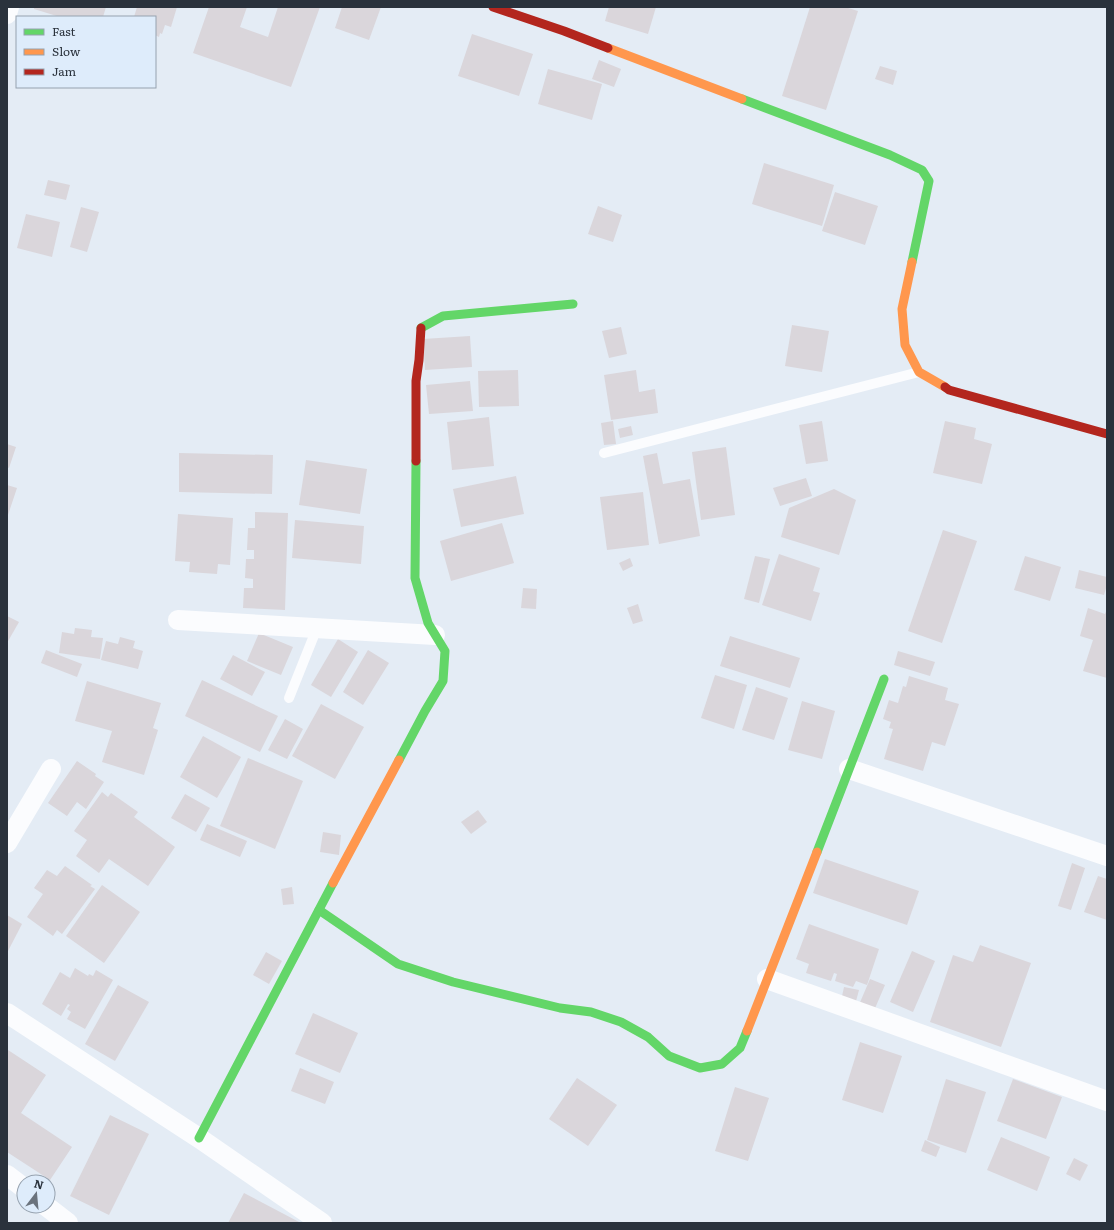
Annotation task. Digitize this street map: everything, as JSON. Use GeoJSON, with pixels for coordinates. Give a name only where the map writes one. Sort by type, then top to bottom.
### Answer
{"type":"FeatureCollection","features":[{"type":"Feature","properties":{"kind":"street"},"geometry":{"type":"LineString","coordinates":[[7,14],[9,7]]}},
{"type":"Feature","properties":{"kind":"street"},"geometry":{"type":"LineString","coordinates":[[493,7],[564,31],[890,155],[922,170],[929,181],[902,309],[905,345],[919,372],[949,390],[1107,434]]}},
{"type":"Feature","properties":{"kind":"street"},"geometry":{"type":"LineString","coordinates":[[199,1138],[319,910],[443,681],[444,650],[428,623],[415,578],[416,381],[421,328],[443,316],[573,304]]}},
{"type":"Feature","properties":{"kind":"street"},"geometry":{"type":"LineString","coordinates":[[178,620],[435,635]]}},
{"type":"Feature","properties":{"kind":"street"},"geometry":{"type":"LineString","coordinates":[[319,910],[398,964],[453,982],[560,1008],[591,1012],[621,1022],[648,1037],[669,1056],[700,1068],[722,1064],[740,1048],[884,679]]}},
{"type":"Feature","properties":{"kind":"street"},"geometry":{"type":"LineString","coordinates":[[849,768],[1107,856]]}},
{"type":"Feature","properties":{"kind":"street"},"geometry":{"type":"LineString","coordinates":[[7,844],[51,769]]}},
{"type":"Feature","properties":{"kind":"street"},"geometry":{"type":"LineString","coordinates":[[767,979],[1107,1101]]}},
{"type":"Feature","properties":{"kind":"street"},"geometry":{"type":"LineString","coordinates":[[7,1013],[199,1138],[322,1223]]}},
{"type":"Feature","properties":{"kind":"street"},"geometry":{"type":"LineString","coordinates":[[7,1175],[16,1182]]}},
{"type":"Feature","properties":{"kind":"street"},"geometry":{"type":"LineString","coordinates":[[56,1214],[68,1223]]}},
{"type":"Feature","properties":{"kind":"lane"},"geometry":{"type":"LineString","coordinates":[[604,453],[919,372]]}},
{"type":"Feature","properties":{"kind":"lane"},"geometry":{"type":"LineString","coordinates":[[288,698],[317,628]]}},
{"type":"Feature","properties":{"kind":"building"},"geometry":{"type":"Polygon","coordinates":[[[34,7],[106,7],[103,16],[57,16],[34,9],[34,7]]]}},
{"type":"Feature","properties":{"kind":"building"},"geometry":{"type":"Polygon","coordinates":[[[137,7],[177,7],[171,27],[165,25],[162,34],[160,33],[159,37],[156,36],[156,16],[134,16],[137,7]]]}},
{"type":"Feature","properties":{"kind":"building"},"geometry":{"type":"Polygon","coordinates":[[[209,7],[247,7],[240,27],[268,37],[278,7],[320,7],[291,87],[193,53],[209,7]]]}},
{"type":"Feature","properties":{"kind":"building"},"geometry":{"type":"Polygon","coordinates":[[[342,7],[381,7],[369,40],[335,28],[342,7]]]}},
{"type":"Feature","properties":{"kind":"building"},"geometry":{"type":"Polygon","coordinates":[[[609,7],[656,7],[648,34],[605,21],[609,7]]]}},
{"type":"Feature","properties":{"kind":"building"},"geometry":{"type":"Polygon","coordinates":[[[810,7],[845,7],[858,11],[826,110],[782,96],[810,7]]]}},
{"type":"Feature","properties":{"kind":"building"},"geometry":{"type":"Polygon","coordinates":[[[472,34],[533,54],[519,96],[458,76],[472,34]]]}},
{"type":"Feature","properties":{"kind":"building"},"geometry":{"type":"Polygon","coordinates":[[[599,60],[621,69],[614,87],[592,79],[599,60]]]}},
{"type":"Feature","properties":{"kind":"building"},"geometry":{"type":"Polygon","coordinates":[[[880,66],[897,71],[893,85],[875,79],[880,66]]]}},
{"type":"Feature","properties":{"kind":"building"},"geometry":{"type":"Polygon","coordinates":[[[548,69],[602,84],[592,120],[538,104],[548,69]]]}},
{"type":"Feature","properties":{"kind":"building"},"geometry":{"type":"Polygon","coordinates":[[[764,163],[834,185],[822,226],[752,204],[764,163]]]}},
{"type":"Feature","properties":{"kind":"building"},"geometry":{"type":"Polygon","coordinates":[[[48,180],[70,185],[66,200],[44,195],[48,180]]]}},
{"type":"Feature","properties":{"kind":"building"},"geometry":{"type":"Polygon","coordinates":[[[835,192],[878,206],[865,245],[822,231],[835,192]]]}},
{"type":"Feature","properties":{"kind":"building"},"geometry":{"type":"Polygon","coordinates":[[[598,206],[622,215],[613,242],[588,234],[598,206]]]}},
{"type":"Feature","properties":{"kind":"building"},"geometry":{"type":"Polygon","coordinates":[[[81,207],[99,212],[87,252],[70,247],[81,207]]]}},
{"type":"Feature","properties":{"kind":"building"},"geometry":{"type":"Polygon","coordinates":[[[26,214],[60,222],[52,257],[17,248],[26,214]]]}},
{"type":"Feature","properties":{"kind":"building"},"geometry":{"type":"Polygon","coordinates":[[[792,325],[829,331],[822,372],[785,366],[792,325]]]}},
{"type":"Feature","properties":{"kind":"building"},"geometry":{"type":"Polygon","coordinates":[[[621,327],[627,354],[609,358],[602,331],[621,327]]]}},
{"type":"Feature","properties":{"kind":"building"},"geometry":{"type":"Polygon","coordinates":[[[470,336],[472,367],[425,370],[423,339],[470,336]]]}},
{"type":"Feature","properties":{"kind":"building"},"geometry":{"type":"Polygon","coordinates":[[[518,370],[519,406],[479,407],[478,371],[518,370]]]}},
{"type":"Feature","properties":{"kind":"building"},"geometry":{"type":"Polygon","coordinates":[[[636,370],[639,392],[655,389],[658,413],[611,420],[604,375],[636,370]]]}},
{"type":"Feature","properties":{"kind":"building"},"geometry":{"type":"Polygon","coordinates":[[[470,381],[473,411],[429,414],[426,385],[470,381]]]}},
{"type":"Feature","properties":{"kind":"building"},"geometry":{"type":"Polygon","coordinates":[[[489,417],[494,466],[452,470],[447,422],[489,417]]]}},
{"type":"Feature","properties":{"kind":"building"},"geometry":{"type":"Polygon","coordinates":[[[613,421],[616,444],[604,445],[601,423],[613,421]]]}},
{"type":"Feature","properties":{"kind":"building"},"geometry":{"type":"Polygon","coordinates":[[[822,421],[828,461],[806,464],[799,425],[822,421]]]}},
{"type":"Feature","properties":{"kind":"building"},"geometry":{"type":"Polygon","coordinates":[[[945,421],[976,428],[974,439],[992,444],[982,484],[933,473],[945,421]]]}},
{"type":"Feature","properties":{"kind":"building"},"geometry":{"type":"Polygon","coordinates":[[[631,426],[633,435],[620,438],[618,429],[631,426]]]}},
{"type":"Feature","properties":{"kind":"building"},"geometry":{"type":"Polygon","coordinates":[[[7,444],[16,447],[9,468],[7,467],[7,444]]]}},
{"type":"Feature","properties":{"kind":"building"},"geometry":{"type":"Polygon","coordinates":[[[726,447],[735,515],[701,520],[692,452],[726,447]]]}},
{"type":"Feature","properties":{"kind":"building"},"geometry":{"type":"Polygon","coordinates":[[[179,453],[273,455],[272,494],[179,492],[179,453]]]}},
{"type":"Feature","properties":{"kind":"building"},"geometry":{"type":"Polygon","coordinates":[[[657,453],[663,484],[690,479],[700,536],[659,544],[643,456],[657,453]]]}},
{"type":"Feature","properties":{"kind":"building"},"geometry":{"type":"Polygon","coordinates":[[[306,460],[367,469],[360,514],[299,505],[306,460]]]}},
{"type":"Feature","properties":{"kind":"building"},"geometry":{"type":"Polygon","coordinates":[[[516,476],[524,514],[461,527],[453,489],[516,476]]]}},
{"type":"Feature","properties":{"kind":"building"},"geometry":{"type":"Polygon","coordinates":[[[806,478],[812,496],[780,506],[773,488],[806,478]]]}},
{"type":"Feature","properties":{"kind":"building"},"geometry":{"type":"Polygon","coordinates":[[[7,485],[17,488],[7,518],[7,485]]]}},
{"type":"Feature","properties":{"kind":"building"},"geometry":{"type":"Polygon","coordinates":[[[834,489],[856,500],[839,555],[781,537],[789,508],[834,489]]]}},
{"type":"Feature","properties":{"kind":"building"},"geometry":{"type":"Polygon","coordinates":[[[643,492],[649,545],[607,550],[600,497],[643,492]]]}},
{"type":"Feature","properties":{"kind":"building"},"geometry":{"type":"Polygon","coordinates":[[[255,512],[288,513],[285,610],[243,608],[244,588],[253,588],[253,579],[245,578],[246,559],[254,559],[254,550],[247,550],[248,528],[255,528],[255,512]]]}},
{"type":"Feature","properties":{"kind":"building"},"geometry":{"type":"Polygon","coordinates":[[[178,514],[233,518],[230,565],[218,564],[217,574],[189,572],[190,562],[175,561],[178,514]]]}},
{"type":"Feature","properties":{"kind":"building"},"geometry":{"type":"Polygon","coordinates":[[[295,520],[364,526],[361,564],[292,558],[295,520]]]}},
{"type":"Feature","properties":{"kind":"building"},"geometry":{"type":"Polygon","coordinates":[[[502,523],[514,563],[451,581],[440,541],[502,523]]]}},
{"type":"Feature","properties":{"kind":"building"},"geometry":{"type":"Polygon","coordinates":[[[943,530],[977,541],[942,643],[908,631],[943,530]]]}},
{"type":"Feature","properties":{"kind":"building"},"geometry":{"type":"Polygon","coordinates":[[[779,554],[820,568],[813,591],[820,593],[811,621],[762,605],[779,554]]]}},
{"type":"Feature","properties":{"kind":"building"},"geometry":{"type":"Polygon","coordinates":[[[755,556],[770,559],[759,603],[744,599],[755,556]]]}},
{"type":"Feature","properties":{"kind":"building"},"geometry":{"type":"Polygon","coordinates":[[[1025,556],[1061,567],[1050,601],[1014,590],[1025,556]]]}},
{"type":"Feature","properties":{"kind":"building"},"geometry":{"type":"Polygon","coordinates":[[[630,558],[633,566],[623,571],[619,563],[630,558]]]}},
{"type":"Feature","properties":{"kind":"building"},"geometry":{"type":"Polygon","coordinates":[[[1079,570],[1107,577],[1107,585],[1104,595],[1075,588],[1079,570]]]}},
{"type":"Feature","properties":{"kind":"building"},"geometry":{"type":"Polygon","coordinates":[[[523,588],[537,589],[536,609],[521,608],[523,588]]]}},
{"type":"Feature","properties":{"kind":"building"},"geometry":{"type":"Polygon","coordinates":[[[638,604],[643,621],[633,624],[627,608],[638,604]]]}},
{"type":"Feature","properties":{"kind":"building"},"geometry":{"type":"Polygon","coordinates":[[[1088,608],[1105,614],[1107,609],[1107,678],[1083,671],[1093,640],[1080,636],[1088,608]]]}},
{"type":"Feature","properties":{"kind":"building"},"geometry":{"type":"Polygon","coordinates":[[[7,616],[19,622],[7,643],[7,616]]]}},
{"type":"Feature","properties":{"kind":"building"},"geometry":{"type":"Polygon","coordinates":[[[75,628],[92,630],[91,637],[103,638],[100,659],[59,653],[62,632],[74,634],[75,628]]]}},
{"type":"Feature","properties":{"kind":"building"},"geometry":{"type":"Polygon","coordinates":[[[259,633],[293,647],[281,675],[247,661],[259,633]]]}},
{"type":"Feature","properties":{"kind":"building"},"geometry":{"type":"Polygon","coordinates":[[[730,636],[800,658],[790,688],[720,666],[730,636]]]}},
{"type":"Feature","properties":{"kind":"building"},"geometry":{"type":"Polygon","coordinates":[[[120,637],[135,641],[133,648],[143,651],[138,669],[101,660],[106,641],[118,644],[120,637]]]}},
{"type":"Feature","properties":{"kind":"building"},"geometry":{"type":"Polygon","coordinates":[[[338,639],[358,652],[331,697],[311,685],[338,639]]]}},
{"type":"Feature","properties":{"kind":"building"},"geometry":{"type":"Polygon","coordinates":[[[46,650],[82,664],[77,677],[41,663],[46,650]]]}},
{"type":"Feature","properties":{"kind":"building"},"geometry":{"type":"Polygon","coordinates":[[[368,650],[389,663],[363,705],[343,692],[368,650]]]}},
{"type":"Feature","properties":{"kind":"building"},"geometry":{"type":"Polygon","coordinates":[[[898,651],[935,662],[930,676],[894,665],[898,651]]]}},
{"type":"Feature","properties":{"kind":"building"},"geometry":{"type":"Polygon","coordinates":[[[233,655],[265,672],[252,696],[220,679],[233,655]]]}},
{"type":"Feature","properties":{"kind":"building"},"geometry":{"type":"Polygon","coordinates":[[[715,675],[747,685],[734,729],[701,718],[715,675]]]}},
{"type":"Feature","properties":{"kind":"building"},"geometry":{"type":"Polygon","coordinates":[[[909,676],[948,688],[945,700],[959,704],[945,746],[932,742],[923,771],[884,759],[893,729],[889,728],[891,722],[883,719],[889,700],[898,703],[903,686],[906,687],[909,676]]]}},
{"type":"Feature","properties":{"kind":"building"},"geometry":{"type":"Polygon","coordinates":[[[202,680],[278,716],[260,752],[185,716],[202,680]]]}},
{"type":"Feature","properties":{"kind":"building"},"geometry":{"type":"Polygon","coordinates":[[[87,681],[161,703],[153,728],[158,730],[144,775],[102,762],[112,731],[75,721],[87,681]]]}},
{"type":"Feature","properties":{"kind":"building"},"geometry":{"type":"Polygon","coordinates":[[[756,687],[788,698],[774,740],[742,730],[756,687]]]}},
{"type":"Feature","properties":{"kind":"building"},"geometry":{"type":"Polygon","coordinates":[[[802,701],[835,711],[822,759],[788,750],[802,701]]]}},
{"type":"Feature","properties":{"kind":"building"},"geometry":{"type":"Polygon","coordinates":[[[321,704],[364,727],[335,779],[292,756],[321,704]]]}},
{"type":"Feature","properties":{"kind":"building"},"geometry":{"type":"Polygon","coordinates":[[[285,719],[303,729],[287,759],[268,750],[285,719]]]}},
{"type":"Feature","properties":{"kind":"building"},"geometry":{"type":"Polygon","coordinates":[[[203,736],[241,757],[217,798],[180,777],[203,736]]]}},
{"type":"Feature","properties":{"kind":"building"},"geometry":{"type":"Polygon","coordinates":[[[248,758],[303,781],[275,849],[220,826],[248,758]]]}},
{"type":"Feature","properties":{"kind":"building"},"geometry":{"type":"Polygon","coordinates":[[[77,761],[96,774],[95,776],[104,782],[86,809],[77,802],[67,816],[48,803],[77,761]]]}},
{"type":"Feature","properties":{"kind":"building"},"geometry":{"type":"Polygon","coordinates":[[[102,792],[108,797],[111,793],[138,812],[134,817],[175,847],[148,886],[109,859],[99,873],[76,856],[87,840],[74,831],[102,792]]]}},
{"type":"Feature","properties":{"kind":"building"},"geometry":{"type":"Polygon","coordinates":[[[185,794],[210,808],[196,832],[171,818],[185,794]]]}},
{"type":"Feature","properties":{"kind":"building"},"geometry":{"type":"Polygon","coordinates":[[[478,810],[487,822],[471,834],[461,822],[478,810]]]}},
{"type":"Feature","properties":{"kind":"building"},"geometry":{"type":"Polygon","coordinates":[[[207,824],[247,841],[240,857],[200,840],[207,824]]]}},
{"type":"Feature","properties":{"kind":"building"},"geometry":{"type":"Polygon","coordinates":[[[323,832],[341,835],[339,855],[320,852],[323,832]]]}},
{"type":"Feature","properties":{"kind":"building"},"geometry":{"type":"Polygon","coordinates":[[[825,859],[919,891],[907,925],[813,893],[825,859]]]}},
{"type":"Feature","properties":{"kind":"building"},"geometry":{"type":"Polygon","coordinates":[[[1072,863],[1085,868],[1071,910],[1058,906],[1072,863]]]}},
{"type":"Feature","properties":{"kind":"building"},"geometry":{"type":"Polygon","coordinates":[[[65,866],[92,885],[90,886],[95,889],[62,934],[57,930],[53,936],[27,917],[43,894],[34,888],[47,870],[57,876],[65,866]]]}},
{"type":"Feature","properties":{"kind":"building"},"geometry":{"type":"Polygon","coordinates":[[[1098,876],[1107,879],[1107,920],[1084,912],[1098,876]]]}},
{"type":"Feature","properties":{"kind":"building"},"geometry":{"type":"Polygon","coordinates":[[[102,885],[140,912],[104,963],[66,936],[102,885]]]}},
{"type":"Feature","properties":{"kind":"building"},"geometry":{"type":"Polygon","coordinates":[[[292,887],[294,904],[283,905],[281,889],[292,887]]]}},
{"type":"Feature","properties":{"kind":"building"},"geometry":{"type":"Polygon","coordinates":[[[7,915],[22,924],[7,953],[7,915]]]}},
{"type":"Feature","properties":{"kind":"building"},"geometry":{"type":"Polygon","coordinates":[[[809,924],[879,949],[867,985],[856,981],[853,987],[835,981],[837,974],[834,973],[831,981],[806,973],[809,964],[796,959],[809,924]]]}},
{"type":"Feature","properties":{"kind":"building"},"geometry":{"type":"Polygon","coordinates":[[[980,945],[1031,963],[1001,1047],[930,1022],[953,955],[973,962],[980,945]]]}},
{"type":"Feature","properties":{"kind":"building"},"geometry":{"type":"Polygon","coordinates":[[[912,951],[935,961],[913,1012],[890,1002],[912,951]]]}},
{"type":"Feature","properties":{"kind":"building"},"geometry":{"type":"Polygon","coordinates":[[[266,952],[282,961],[269,984],[253,975],[266,952]]]}},
{"type":"Feature","properties":{"kind":"building"},"geometry":{"type":"Polygon","coordinates":[[[75,968],[88,976],[89,974],[93,976],[96,970],[113,980],[85,1029],[67,1019],[71,1012],[67,1009],[70,1005],[68,1004],[61,1016],[42,1004],[60,972],[70,978],[75,968]]]}},
{"type":"Feature","properties":{"kind":"building"},"geometry":{"type":"Polygon","coordinates":[[[870,979],[885,985],[873,1013],[858,1007],[870,979]]]}},
{"type":"Feature","properties":{"kind":"building"},"geometry":{"type":"Polygon","coordinates":[[[118,985],[149,1002],[115,1061],[85,1044],[118,985]]]}},
{"type":"Feature","properties":{"kind":"building"},"geometry":{"type":"Polygon","coordinates":[[[844,987],[859,990],[855,1005],[841,1001],[844,987]]]}},
{"type":"Feature","properties":{"kind":"building"},"geometry":{"type":"Polygon","coordinates":[[[313,1013],[358,1033],[340,1073],[295,1054],[313,1013]]]}},
{"type":"Feature","properties":{"kind":"building"},"geometry":{"type":"Polygon","coordinates":[[[860,1042],[902,1056],[883,1113],[842,1100],[860,1042]]]}},
{"type":"Feature","properties":{"kind":"building"},"geometry":{"type":"Polygon","coordinates":[[[8,1050],[46,1075],[21,1113],[72,1147],[54,1174],[41,1174],[7,1152],[8,1050]]]}},
{"type":"Feature","properties":{"kind":"building"},"geometry":{"type":"Polygon","coordinates":[[[300,1068],[334,1082],[325,1104],[291,1091],[300,1068]]]}},
{"type":"Feature","properties":{"kind":"building"},"geometry":{"type":"Polygon","coordinates":[[[577,1078],[617,1105],[588,1146],[549,1119],[577,1078]]]}},
{"type":"Feature","properties":{"kind":"building"},"geometry":{"type":"Polygon","coordinates":[[[946,1079],[986,1092],[966,1153],[927,1140],[946,1079]]]}},
{"type":"Feature","properties":{"kind":"building"},"geometry":{"type":"Polygon","coordinates":[[[1013,1079],[1062,1097],[1046,1139],[997,1121],[1013,1079]]]}},
{"type":"Feature","properties":{"kind":"building"},"geometry":{"type":"Polygon","coordinates":[[[735,1087],[769,1098],[748,1161],[715,1151],[735,1087]]]}},
{"type":"Feature","properties":{"kind":"building"},"geometry":{"type":"Polygon","coordinates":[[[110,1115],[149,1134],[109,1215],[70,1196],[110,1115]]]}},
{"type":"Feature","properties":{"kind":"building"},"geometry":{"type":"Polygon","coordinates":[[[1001,1137],[1050,1157],[1037,1191],[987,1170],[1001,1137]]]}},
{"type":"Feature","properties":{"kind":"building"},"geometry":{"type":"Polygon","coordinates":[[[925,1140],[940,1147],[936,1157],[921,1151],[925,1140]]]}},
{"type":"Feature","properties":{"kind":"building"},"geometry":{"type":"Polygon","coordinates":[[[1074,1158],[1088,1165],[1080,1181],[1066,1174],[1074,1158]]]}},
{"type":"Feature","properties":{"kind":"building"},"geometry":{"type":"Polygon","coordinates":[[[244,1193],[301,1223],[228,1223],[244,1193]]]}},
{"type":"Feature","properties":{"kind":"traffic: fast"},"geometry":{"type":"LineString","coordinates":[[742,99],[890,155],[922,170],[929,181],[912,262]]}},
{"type":"Feature","properties":{"kind":"traffic: fast"},"geometry":{"type":"LineString","coordinates":[[421,328],[443,316],[573,304]]}},
{"type":"Feature","properties":{"kind":"traffic: fast"},"geometry":{"type":"LineString","coordinates":[[399,760],[443,681],[445,651],[428,623],[415,578],[416,461]]}},
{"type":"Feature","properties":{"kind":"traffic: fast"},"geometry":{"type":"LineString","coordinates":[[817,852],[884,679]]}},
{"type":"Feature","properties":{"kind":"traffic: fast"},"geometry":{"type":"LineString","coordinates":[[199,1138],[333,883]]}},
{"type":"Feature","properties":{"kind":"traffic: fast"},"geometry":{"type":"LineString","coordinates":[[319,910],[398,964],[453,982],[560,1008],[591,1012],[621,1022],[648,1037],[669,1056],[700,1068],[722,1064],[740,1048],[747,1031]]}},
{"type":"Feature","properties":{"kind":"traffic: slow"},"geometry":{"type":"LineString","coordinates":[[608,48],[742,99]]}},
{"type":"Feature","properties":{"kind":"traffic: slow"},"geometry":{"type":"LineString","coordinates":[[912,262],[902,309],[905,345],[919,372],[945,387]]}},
{"type":"Feature","properties":{"kind":"traffic: slow"},"geometry":{"type":"LineString","coordinates":[[333,883],[399,760]]}},
{"type":"Feature","properties":{"kind":"traffic: slow"},"geometry":{"type":"LineString","coordinates":[[747,1031],[817,852]]}},
{"type":"Feature","properties":{"kind":"traffic: jam"},"geometry":{"type":"LineString","coordinates":[[493,7],[564,31],[608,48]]}},
{"type":"Feature","properties":{"kind":"traffic: jam"},"geometry":{"type":"LineString","coordinates":[[416,461],[416,381],[421,328]]}},
{"type":"Feature","properties":{"kind":"traffic: jam"},"geometry":{"type":"LineString","coordinates":[[945,387],[949,390],[1107,434]]}}]}
